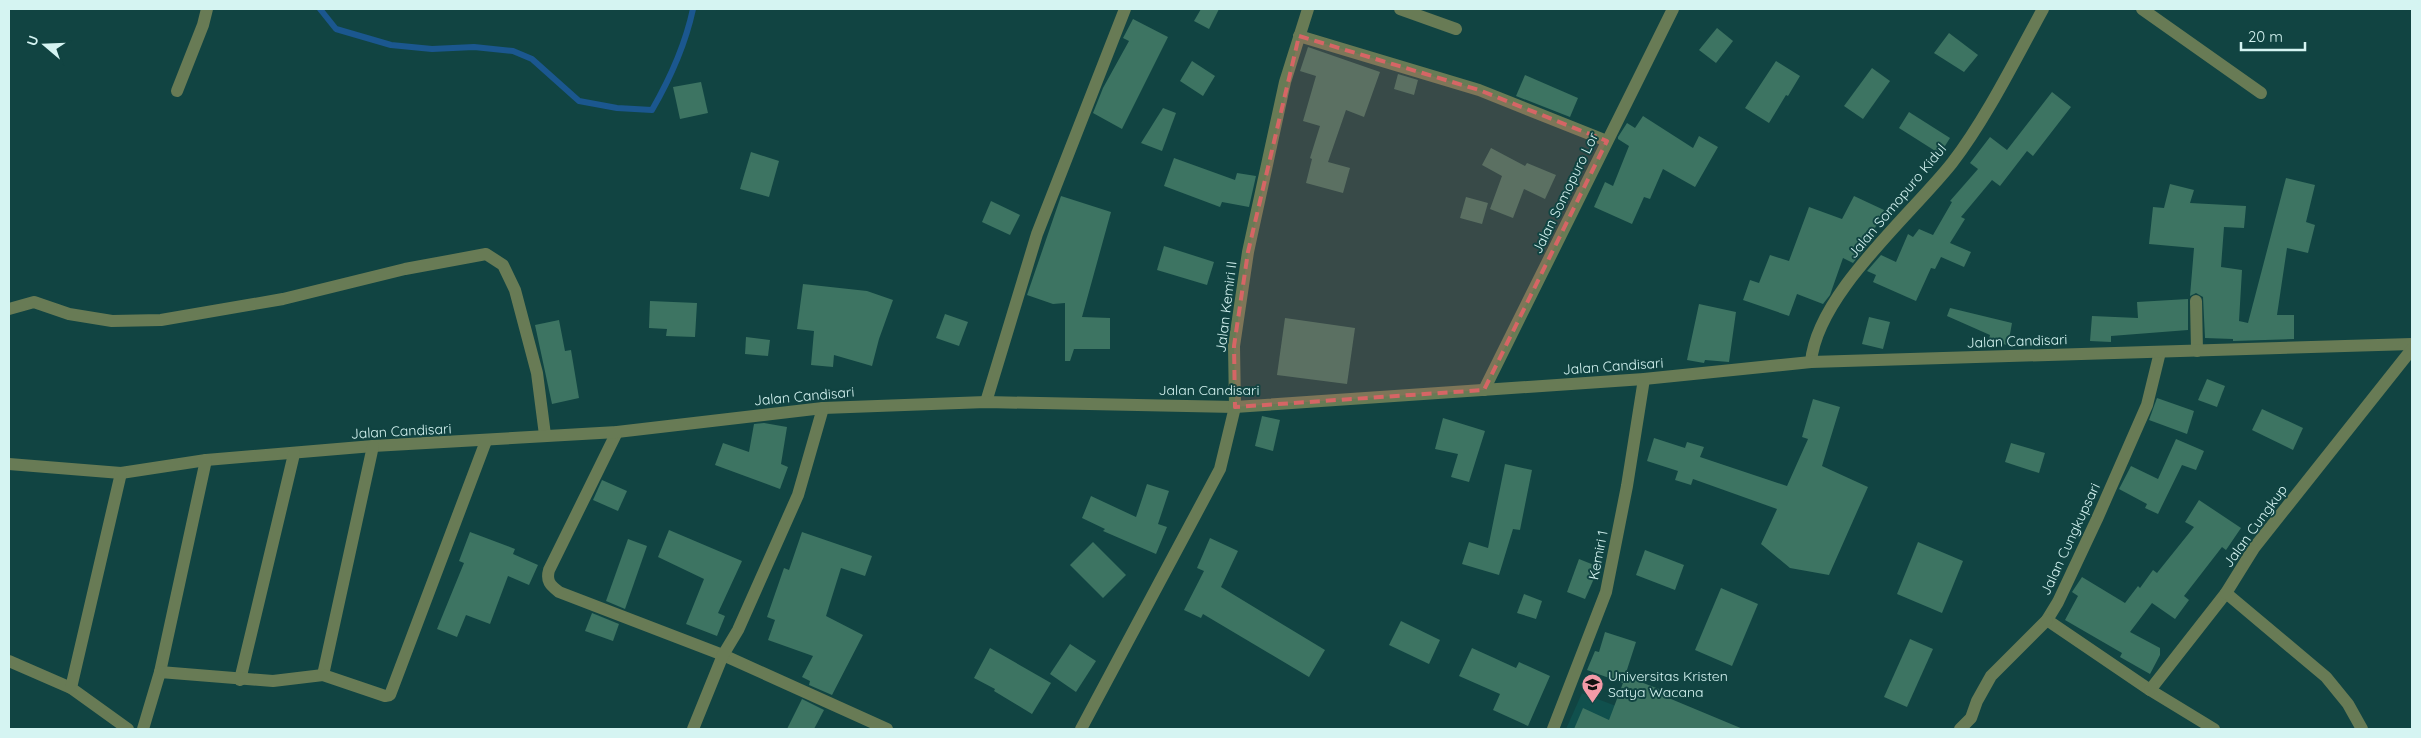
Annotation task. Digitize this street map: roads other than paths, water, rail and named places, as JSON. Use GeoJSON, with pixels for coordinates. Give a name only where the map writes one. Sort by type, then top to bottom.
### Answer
{"type":"FeatureCollection","features":[{"type":"Feature","properties":{"kind":"street"},"geometry":{"type":"LineString","coordinates":[[177,90],[203,25],[207,9]]}},
{"type":"Feature","properties":{"kind":"street"},"geometry":{"type":"LineString","coordinates":[[986,402],[1037,234],[1125,9]]}},
{"type":"Feature","properties":{"kind":"street","name":"Jalan Kemiri II"},"geometry":{"type":"LineString","coordinates":[[1081,729],[1220,469],[1235,407],[1234,346],[1248,252],[1285,82],[1308,9]]}},
{"type":"Feature","properties":{"kind":"street"},"geometry":{"type":"LineString","coordinates":[[1400,9],[1456,30]]}},
{"type":"Feature","properties":{"kind":"street","name":"Jalan Somopuro Lor"},"geometry":{"type":"LineString","coordinates":[[1484,390],[1673,9]]}},
{"type":"Feature","properties":{"kind":"street","name":"Jalan Somopuro Kidul"},"geometry":{"type":"LineString","coordinates":[[1811,362],[1812,346],[1827,315],[1860,268],[1952,162],[1977,125],[2043,9]]}},
{"type":"Feature","properties":{"kind":"street"},"geometry":{"type":"LineString","coordinates":[[2142,9],[2261,93]]}},
{"type":"Feature","properties":{"kind":"street"},"geometry":{"type":"LineString","coordinates":[[1299,36],[1479,90],[1607,141]]}},
{"type":"Feature","properties":{"kind":"street"},"geometry":{"type":"LineString","coordinates":[[9,309],[34,302],[69,314],[112,321],[161,320],[283,299],[449,260],[486,254],[503,265],[514,290],[537,373],[545,435]]}},
{"type":"Feature","properties":{"kind":"street"},"geometry":{"type":"LineString","coordinates":[[2196,301],[2197,351]]}},
{"type":"Feature","properties":{"kind":"street","name":"Jalan Candisari"},"geometry":{"type":"LineString","coordinates":[[9,464],[121,473],[206,460],[373,446],[617,432],[823,408],[986,402],[1235,407],[1644,380],[1811,362],[2412,344]]}},
{"type":"Feature","properties":{"kind":"street","name":"Jalan Cungkup"},"geometry":{"type":"LineString","coordinates":[[2226,593],[2254,548],[2412,349]]}},
{"type":"Feature","properties":{"kind":"street","name":"Jalan Cungkupsari"},"geometry":{"type":"LineString","coordinates":[[1960,729],[1971,718],[1977,701],[1991,676],[2046,620],[2058,602],[2097,519],[2146,405],[2160,352]]}},
{"type":"Feature","properties":{"kind":"street","name":"Kemiri 1"},"geometry":{"type":"LineString","coordinates":[[1553,729],[1606,592],[1627,486],[1644,380]]}},
{"type":"Feature","properties":{"kind":"street"},"geometry":{"type":"LineString","coordinates":[[693,729],[723,655],[738,630],[798,495],[823,408]]}},
{"type":"Feature","properties":{"kind":"street"},"geometry":{"type":"LineString","coordinates":[[617,432],[549,570],[547,577],[550,585],[559,592],[723,655],[888,729]]}},
{"type":"Feature","properties":{"kind":"street"},"geometry":{"type":"LineString","coordinates":[[160,672],[240,680],[273,681],[323,675],[385,696],[390,695],[486,441]]}},
{"type":"Feature","properties":{"kind":"street"},"geometry":{"type":"LineString","coordinates":[[323,675],[373,446]]}},
{"type":"Feature","properties":{"kind":"street"},"geometry":{"type":"LineString","coordinates":[[240,680],[294,454]]}},
{"type":"Feature","properties":{"kind":"street"},"geometry":{"type":"LineString","coordinates":[[143,729],[160,672],[206,460]]}},
{"type":"Feature","properties":{"kind":"street"},"geometry":{"type":"LineString","coordinates":[[71,688],[121,473]]}},
{"type":"Feature","properties":{"kind":"street"},"geometry":{"type":"LineString","coordinates":[[2150,690],[2226,593],[2326,677],[2348,704],[2362,729]]}},
{"type":"Feature","properties":{"kind":"street"},"geometry":{"type":"LineString","coordinates":[[2046,620],[2150,690],[2214,729]]}},
{"type":"Feature","properties":{"kind":"street"},"geometry":{"type":"LineString","coordinates":[[9,661],[71,688],[128,729]]}},
{"type":"Feature","properties":{"kind":"waterway"},"geometry":{"type":"LineString","coordinates":[[320,9],[336,29],[391,45],[432,49],[474,47],[513,51],[532,59],[579,101],[617,108],[652,110],[677,61],[693,9]]}},
{"type":"Feature","properties":{"kind":"place","name":"Universitas Kristen Satya Wacana"},"geometry":{"type":"Point","coordinates":[1592,703]}}]}
